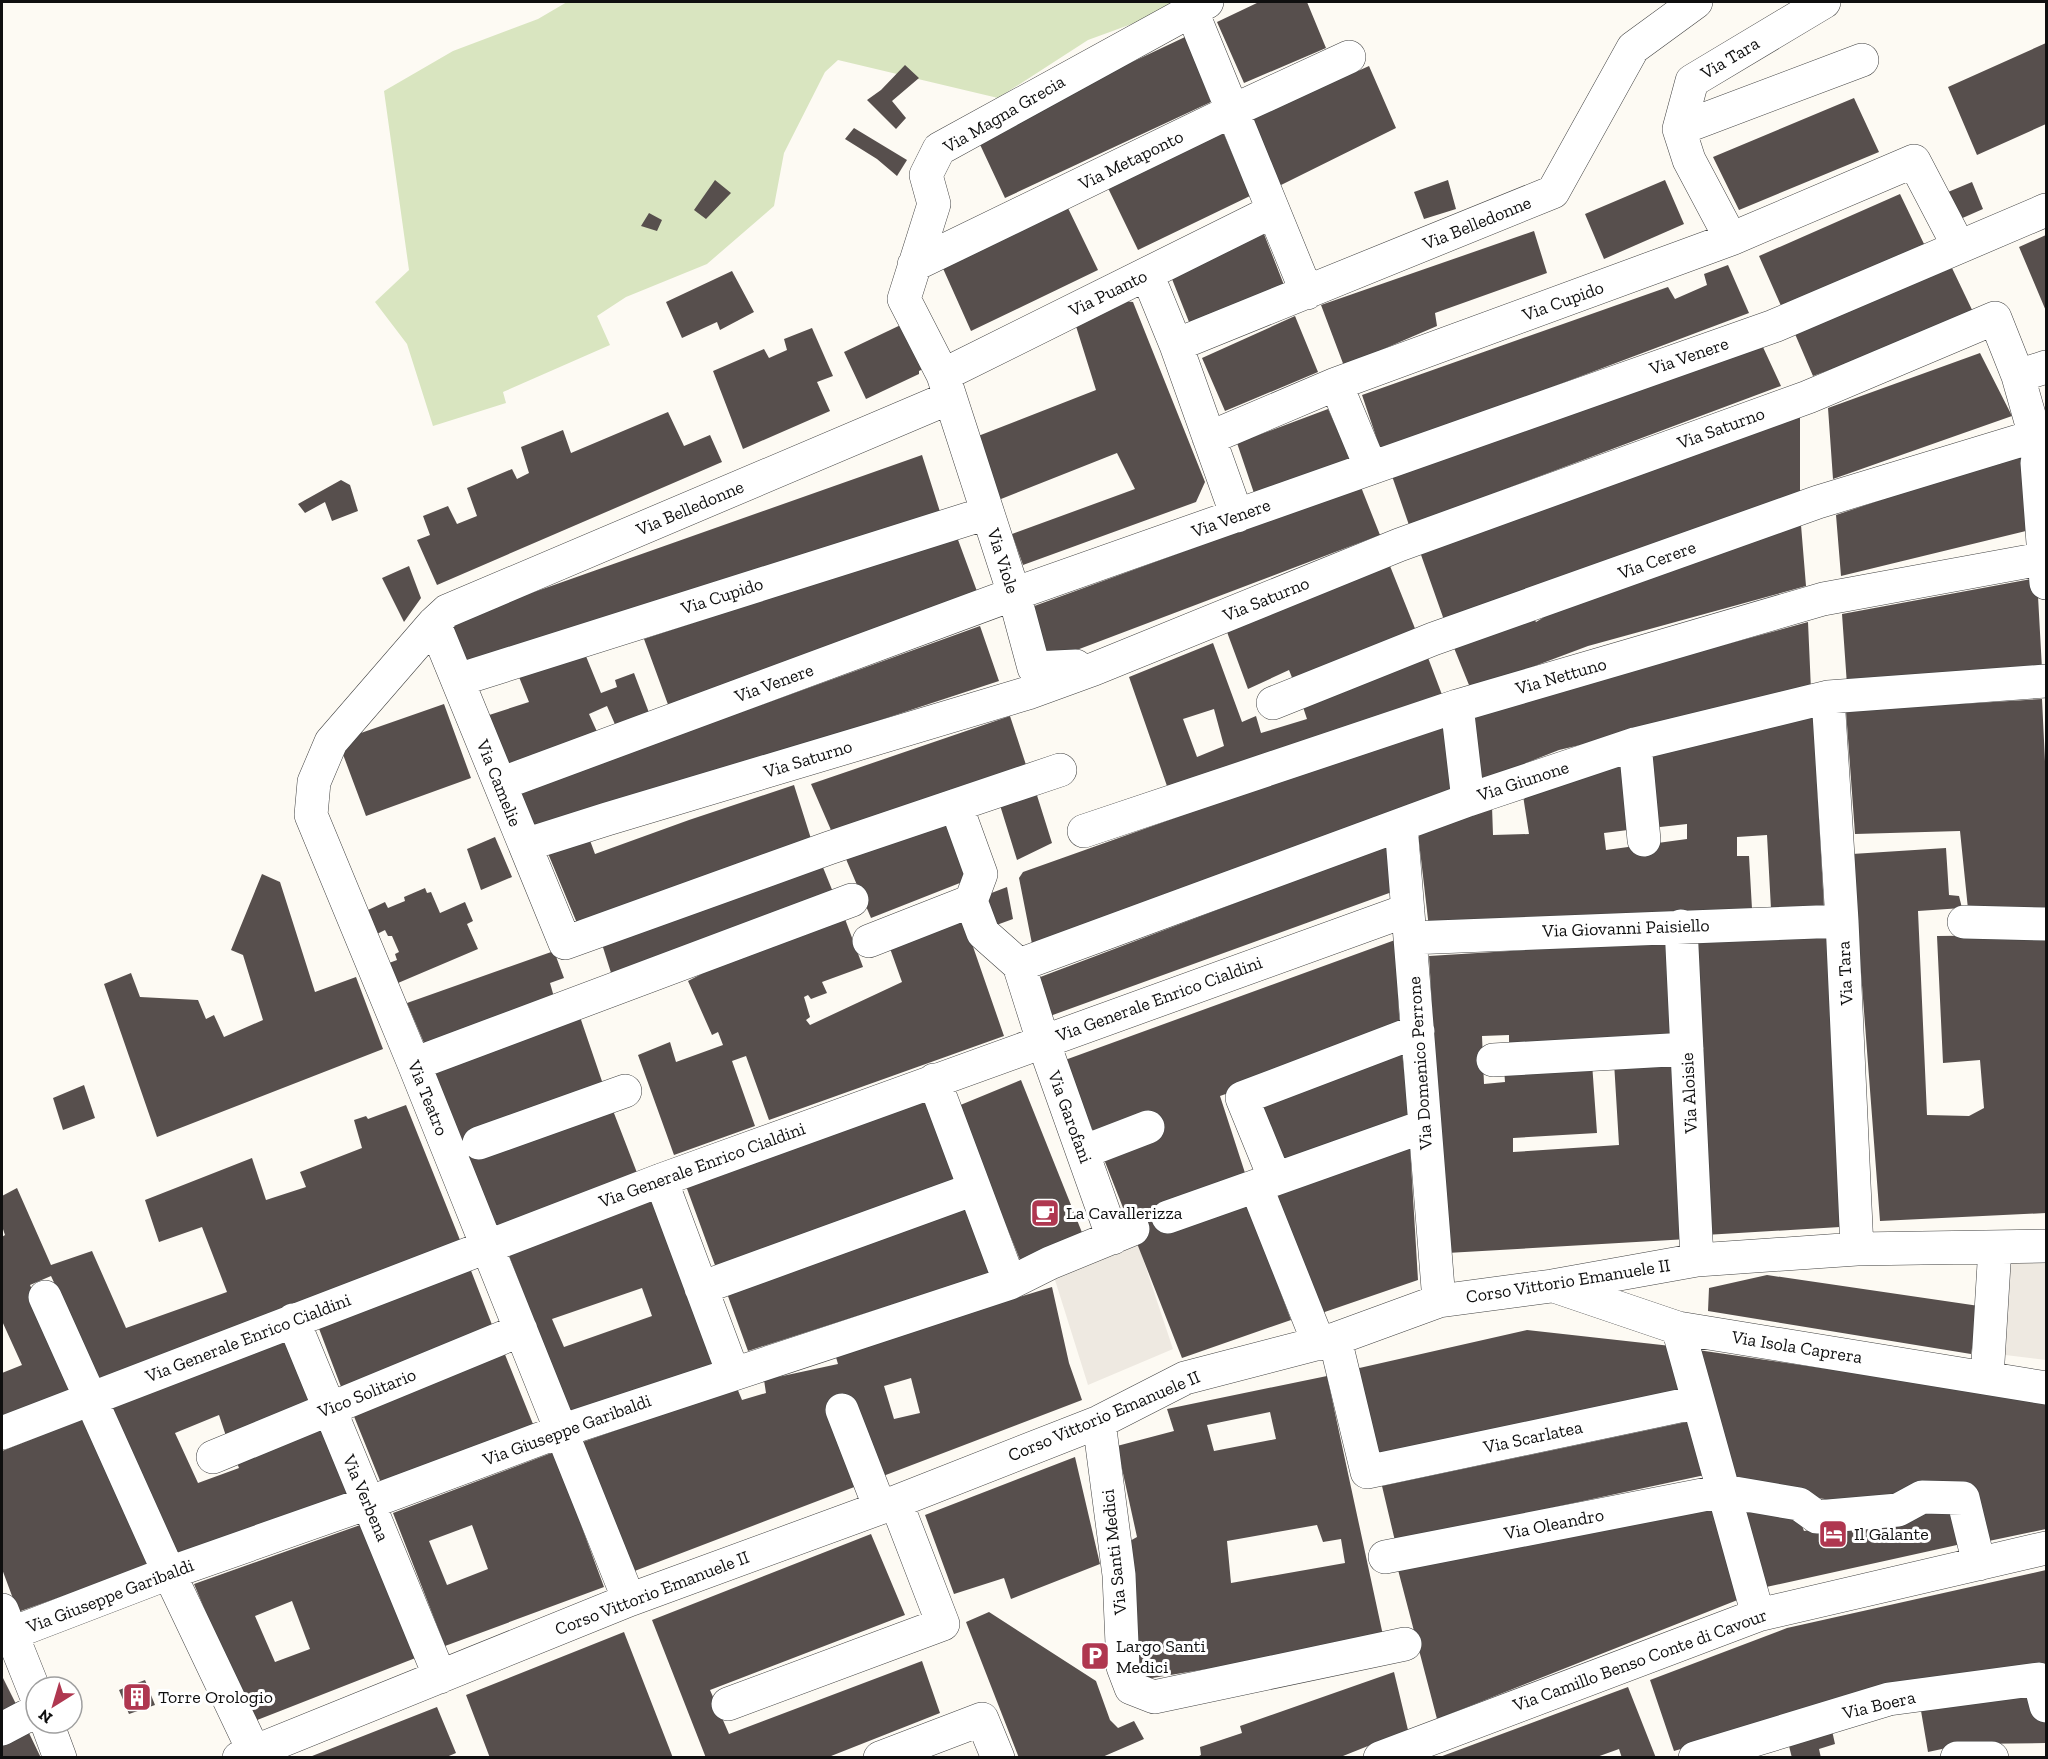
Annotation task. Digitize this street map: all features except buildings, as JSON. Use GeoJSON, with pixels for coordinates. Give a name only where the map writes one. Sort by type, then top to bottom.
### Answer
{"type":"FeatureCollection","features":[{"type":"Feature","properties":{"kind":"street","name":"Via Belledonne"},"geometry":{"type":"LineString","coordinates":[[1176,345],[1553,192],[1633,48],[1696,2]]}},
{"type":"Feature","properties":{"kind":"street","name":"Via Tara"},"geometry":{"type":"LineString","coordinates":[[1679,129],[1692,81],[1824,2]]}},
{"type":"Feature","properties":{"kind":"street"},"geometry":{"type":"LineString","coordinates":[[1196,4],[1232,111],[1306,293]]}},
{"type":"Feature","properties":{"kind":"street","name":"Via Magna Grecia"},"geometry":{"type":"LineString","coordinates":[[946,386],[904,299],[934,204],[926,176],[939,149],[1196,4]]}},
{"type":"Feature","properties":{"kind":"street","name":"Via Metaponto"},"geometry":{"type":"LineString","coordinates":[[914,265],[1349,57]]}},
{"type":"Feature","properties":{"kind":"street"},"geometry":{"type":"LineString","coordinates":[[1731,240],[1689,160],[1679,129],[1862,60]]}},
{"type":"Feature","properties":{"kind":"street","name":"Via Cupido"},"geometry":{"type":"LineString","coordinates":[[1209,438],[1336,384],[1731,240],[1914,161],[1959,247]]}},
{"type":"Feature","properties":{"kind":"street","name":"Via Venere"},"geometry":{"type":"LineString","coordinates":[[500,784],[1014,594],[1774,326],[2046,210]]}},
{"type":"Feature","properties":{"kind":"street","name":"Via Puanto"},"geometry":{"type":"LineString","coordinates":[[946,386],[1147,274],[1274,212]]}},
{"type":"Feature","properties":{"kind":"street"},"geometry":{"type":"LineString","coordinates":[[1147,274],[1176,345],[1238,516]]}},
{"type":"Feature","properties":{"kind":"street","name":"Via Saturno"},"geometry":{"type":"LineString","coordinates":[[525,845],[618,815],[1028,693],[1095,669],[1399,545],[1808,397],[1995,318],[2032,372]]}},
{"type":"Feature","properties":{"kind":"street"},"geometry":{"type":"LineString","coordinates":[[2032,372],[2046,566]]}},
{"type":"Feature","properties":{"kind":"street"},"geometry":{"type":"LineString","coordinates":[[1336,384],[1371,468]]}},
{"type":"Feature","properties":{"kind":"street","name":"Via Belledonne"},"geometry":{"type":"LineString","coordinates":[[434,622],[447,611],[946,386]]}},
{"type":"Feature","properties":{"kind":"street","name":"Via Viole"},"geometry":{"type":"LineString","coordinates":[[946,386],[1014,594],[1034,668],[1073,666],[1095,669]]}},
{"type":"Feature","properties":{"kind":"street","name":"Via Cerere"},"geometry":{"type":"LineString","coordinates":[[1274,703],[1433,639],[1818,502],[2039,445]]}},
{"type":"Feature","properties":{"kind":"street","name":"Via Cupido"},"geometry":{"type":"LineString","coordinates":[[458,680],[987,513]]}},
{"type":"Feature","properties":{"kind":"street","name":"Via Nettuno"},"geometry":{"type":"LineString","coordinates":[[1084,831],[1457,706],[1823,599],[2046,566]]}},
{"type":"Feature","properties":{"kind":"street","name":"Via Camelie"},"geometry":{"type":"LineString","coordinates":[[434,622],[565,943],[956,805]]}},
{"type":"Feature","properties":{"kind":"street","name":"Via Teatro"},"geometry":{"type":"LineString","coordinates":[[434,622],[331,742],[314,782],[311,815],[414,1064],[629,1600]]}},
{"type":"Feature","properties":{"kind":"street","name":"Via Giunone"},"geometry":{"type":"LineString","coordinates":[[1019,965],[1468,800],[1635,744],[1828,697],[2046,681]]}},
{"type":"Feature","properties":{"kind":"street","name":"Via Tara"},"geometry":{"type":"LineString","coordinates":[[1828,697],[1842,921],[1857,1249]]}},
{"type":"Feature","properties":{"kind":"street"},"geometry":{"type":"LineString","coordinates":[[1457,706],[1468,800]]}},
{"type":"Feature","properties":{"kind":"street"},"geometry":{"type":"LineString","coordinates":[[1635,744],[1644,840]]}},
{"type":"Feature","properties":{"kind":"street"},"geometry":{"type":"LineString","coordinates":[[1019,965],[983,933],[971,901],[981,874],[956,805],[1060,770]]}},
{"type":"Feature","properties":{"kind":"street","name":"Via Domenico Perrone"},"geometry":{"type":"LineString","coordinates":[[1401,825],[1439,1301]]}},
{"type":"Feature","properties":{"kind":"street"},"geometry":{"type":"LineString","coordinates":[[414,1064],[852,900]]}},
{"type":"Feature","properties":{"kind":"street"},"geometry":{"type":"LineString","coordinates":[[869,941],[971,901]]}},
{"type":"Feature","properties":{"kind":"street","name":"Via Giovanni Paisiello"},"geometry":{"type":"LineString","coordinates":[[1409,924],[1682,926],[1842,921]]}},
{"type":"Feature","properties":{"kind":"street"},"geometry":{"type":"LineString","coordinates":[[1964,922],[2046,924]]}},
{"type":"Feature","properties":{"kind":"street","name":"Via Generale Enrico Cialdini"},"geometry":{"type":"LineString","coordinates":[[2,1433],[486,1246],[934,1080],[1043,1041],[1409,924]]}},
{"type":"Feature","properties":{"kind":"street","name":"Via Aloisie"},"geometry":{"type":"LineString","coordinates":[[1682,926],[1697,1260]]}},
{"type":"Feature","properties":{"kind":"street","name":"Via Garofani"},"geometry":{"type":"LineString","coordinates":[[1019,965],[1043,1041],[1083,1152],[1123,1233]]}},
{"type":"Feature","properties":{"kind":"street"},"geometry":{"type":"LineString","coordinates":[[1327,1342],[1266,1183],[1242,1098],[1418,1031]]}},
{"type":"Feature","properties":{"kind":"street"},"geometry":{"type":"LineString","coordinates":[[1493,1059],[1687,1049]]}},
{"type":"Feature","properties":{"kind":"street"},"geometry":{"type":"LineString","coordinates":[[934,1080],[1010,1283]]}},
{"type":"Feature","properties":{"kind":"street"},"geometry":{"type":"LineString","coordinates":[[479,1143],[625,1091]]}},
{"type":"Feature","properties":{"kind":"street"},"geometry":{"type":"LineString","coordinates":[[1083,1152],[1148,1126]]}},
{"type":"Feature","properties":{"kind":"street"},"geometry":{"type":"LineString","coordinates":[[1168,1217],[1425,1126]]}},
{"type":"Feature","properties":{"kind":"street"},"geometry":{"type":"LineString","coordinates":[[661,1180],[733,1372]]}},
{"type":"Feature","properties":{"kind":"street"},"geometry":{"type":"LineString","coordinates":[[701,1288],[974,1189]]}},
{"type":"Feature","properties":{"kind":"street","name":"Via Giuseppe Garibaldi"},"geometry":{"type":"LineString","coordinates":[[5,1627],[169,1573],[368,1503],[561,1431],[733,1372],[1010,1283],[1050,1263],[1123,1233]]}},
{"type":"Feature","properties":{"kind":"street","name":"Corso Vittorio Emanuele II"},"geometry":{"type":"LineString","coordinates":[[250,1756],[629,1600],[888,1505],[1099,1422],[1185,1378],[1327,1342],[1439,1301],[1552,1286],[1697,1260],[1857,1249],[2046,1246]]}},
{"type":"Feature","properties":{"kind":"street"},"geometry":{"type":"LineString","coordinates":[[1987,1378],[1995,1247]]}},
{"type":"Feature","properties":{"kind":"street","name":"Via Isola Caprera"},"geometry":{"type":"LineString","coordinates":[[1552,1286],[1678,1328],[2046,1388]]}},
{"type":"Feature","properties":{"kind":"street"},"geometry":{"type":"LineString","coordinates":[[45,1297],[250,1756]]}},
{"type":"Feature","properties":{"kind":"street","name":"Via Verbena"},"geometry":{"type":"LineString","coordinates":[[293,1320],[440,1677]]}},
{"type":"Feature","properties":{"kind":"street"},"geometry":{"type":"LineString","coordinates":[[1678,1328],[1758,1614]]}},
{"type":"Feature","properties":{"kind":"street","name":"Vico Solitario"},"geometry":{"type":"LineString","coordinates":[[213,1457],[521,1330]]}},
{"type":"Feature","properties":{"kind":"street","name":"Via Scarlatea"},"geometry":{"type":"LineString","coordinates":[[1327,1342],[1367,1472],[1698,1401]]}},
{"type":"Feature","properties":{"kind":"street"},"geometry":{"type":"LineString","coordinates":[[728,1704],[943,1624],[842,1410]]}},
{"type":"Feature","properties":{"kind":"street","name":"Via Santi Medici"},"geometry":{"type":"LineString","coordinates":[[1099,1422],[1119,1575],[1123,1667],[1131,1688],[1154,1697],[1405,1644]]}},
{"type":"Feature","properties":{"kind":"street"},"geometry":{"type":"LineString","coordinates":[[1723,1491],[1799,1504],[1817,1517],[1898,1510],[1922,1497],[1963,1498],[1979,1564]]}},
{"type":"Feature","properties":{"kind":"street","name":"Via Oleandro"},"geometry":{"type":"LineString","coordinates":[[1385,1557],[1723,1491]]}},
{"type":"Feature","properties":{"kind":"street","name":"Via Camillo Benso Conte di Cavour"},"geometry":{"type":"LineString","coordinates":[[1380,1758],[1758,1614],[2046,1548]]}},
{"type":"Feature","properties":{"kind":"street"},"geometry":{"type":"LineString","coordinates":[[5,1627],[27,1675]]}},
{"type":"Feature","properties":{"kind":"street","name":"Via Boera"},"geometry":{"type":"LineString","coordinates":[[1695,1758],[1778,1745],[1889,1699],[2039,1678],[2046,1706]]}},
{"type":"Feature","properties":{"kind":"street"},"geometry":{"type":"LineString","coordinates":[[2,1729],[24,1717]]}},
{"type":"Feature","properties":{"kind":"street"},"geometry":{"type":"LineString","coordinates":[[880,1758],[982,1719],[998,1758]]}},
{"type":"Feature","properties":{"kind":"street"},"geometry":{"type":"LineString","coordinates":[[51,1735],[60,1758]]}},
{"type":"Feature","properties":{"kind":"street"},"geometry":{"type":"LineString","coordinates":[[1957,1758],[1992,1758]]}},
{"type":"Feature","properties":{"kind":"green space"},"geometry":{"type":"Polygon","coordinates":[[[567,2],[1189,3],[1088,40],[998,98],[838,60],[825,72],[784,153],[774,206],[707,264],[626,297],[597,316],[610,345],[503,392],[506,403],[433,426],[407,344],[375,302],[409,270],[384,91],[453,51],[538,19],[567,2]]]}},
{"type":"Feature","properties":{"kind":"shaded area"},"geometry":{"type":"Polygon","coordinates":[[[1133,1229],[1173,1349],[1088,1385],[1050,1264],[1133,1229]]]}},
{"type":"Feature","properties":{"kind":"shaded area"},"geometry":{"type":"Polygon","coordinates":[[[2046,1246],[2046,1360],[1989,1353],[1995,1247],[2046,1246]]]}},
{"type":"Feature","properties":{"kind":"place","name":"La Cavallerizza"},"geometry":{"type":"Point","coordinates":[1045,1213]}},
{"type":"Feature","properties":{"kind":"place","name":"Il Galante"},"geometry":{"type":"Point","coordinates":[1833,1534]}},
{"type":"Feature","properties":{"kind":"place","name":"Largo Santi Medici"},"geometry":{"type":"Point","coordinates":[1095,1656]}},
{"type":"Feature","properties":{"kind":"place","name":"Torre Orologio"},"geometry":{"type":"Point","coordinates":[137,1697]}}]}
